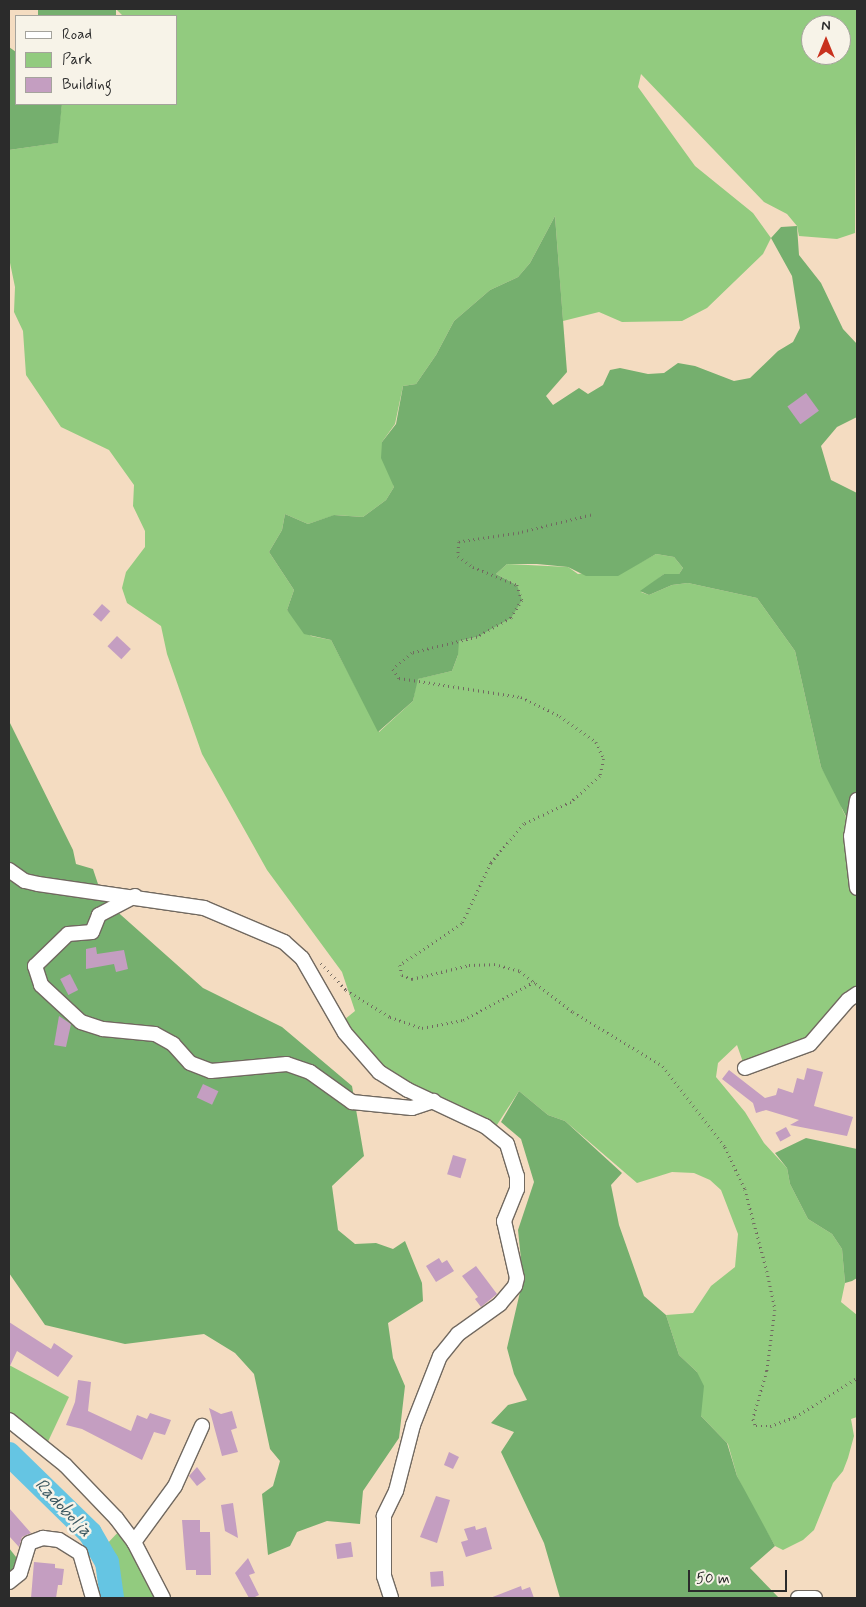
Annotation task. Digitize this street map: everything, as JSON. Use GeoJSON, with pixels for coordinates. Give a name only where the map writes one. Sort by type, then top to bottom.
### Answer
{"type":"FeatureCollection","features":[{"type":"Feature","properties":{"kind":"street"},"geometry":{"type":"LineString","coordinates":[[857,800],[851,836],[857,888]]}},
{"type":"Feature","properties":{"kind":"street"},"geometry":{"type":"LineString","coordinates":[[9,870],[32,882],[135,896],[204,908],[292,947],[360,1052],[392,1082],[485,1126],[500,1136],[509,1148],[515,1164],[517,1189],[504,1221],[517,1278],[511,1293],[500,1304],[458,1334],[440,1356],[414,1425],[396,1491],[384,1516],[384,1576],[391,1598]]}},
{"type":"Feature","properties":{"kind":"street"},"geometry":{"type":"LineString","coordinates":[[135,896],[100,915],[92,932],[68,934],[35,966],[40,985],[80,1022],[103,1029],[154,1034],[173,1044],[190,1063],[211,1071],[287,1064],[310,1072],[352,1102],[412,1108],[434,1101]]}},
{"type":"Feature","properties":{"kind":"street"},"geometry":{"type":"LineString","coordinates":[[745,1068],[810,1044],[848,1000],[857,994]]}},
{"type":"Feature","properties":{"kind":"street"},"geometry":{"type":"LineString","coordinates":[[9,1420],[84,1483],[134,1542],[163,1598]]}},
{"type":"Feature","properties":{"kind":"street"},"geometry":{"type":"LineString","coordinates":[[134,1542],[175,1486],[202,1426]]}},
{"type":"Feature","properties":{"kind":"street"},"geometry":{"type":"LineString","coordinates":[[9,1582],[20,1573],[29,1543],[43,1538],[59,1540],[80,1554],[93,1598]]}},
{"type":"Feature","properties":{"kind":"street"},"geometry":{"type":"LineString","coordinates":[[798,1598],[815,1598]]}},
{"type":"Feature","properties":{"kind":"path"},"geometry":{"type":"LineString","coordinates":[[590,516],[519,534],[459,542],[458,556],[472,567],[517,584],[522,600],[511,618],[486,632],[412,652],[393,669],[398,678],[521,697],[560,716],[596,742],[604,759],[600,776],[571,802],[524,824],[490,863],[462,924],[400,965],[402,975],[412,979],[469,965],[494,964],[520,971],[573,1012],[663,1066],[725,1147],[745,1189],[774,1310],[766,1371],[754,1419],[756,1426],[770,1426],[795,1417],[857,1378]]}},
{"type":"Feature","properties":{"kind":"path"},"geometry":{"type":"LineString","coordinates":[[318,959],[346,990],[390,1017],[422,1028],[463,1020],[534,982]]}},
{"type":"Feature","properties":{"kind":"green space"},"geometry":{"type":"Polygon","coordinates":[[[38,9],[116,9],[116,15],[38,15],[38,9]]]}},
{"type":"Feature","properties":{"kind":"green space"},"geometry":{"type":"Polygon","coordinates":[[[116,9],[857,9],[855,233],[837,239],[799,236],[797,226],[787,214],[764,202],[641,74],[638,87],[695,166],[753,213],[771,238],[763,254],[707,308],[682,321],[622,322],[599,312],[563,321],[555,216],[530,263],[518,277],[490,290],[454,321],[436,355],[416,384],[403,386],[395,424],[382,442],[394,487],[386,500],[363,517],[335,515],[308,524],[285,514],[282,530],[269,552],[294,590],[287,610],[311,636],[331,640],[379,732],[413,701],[417,679],[452,671],[458,655],[458,641],[477,637],[517,585],[496,574],[507,564],[568,567],[578,574],[630,568],[656,554],[674,557],[683,568],[679,574],[664,574],[641,592],[649,595],[672,585],[688,583],[757,598],[795,651],[821,767],[840,798],[842,809],[857,839],[857,994],[820,1034],[745,1068],[737,1045],[718,1063],[716,1077],[745,1112],[764,1143],[787,1168],[790,1184],[808,1219],[832,1234],[842,1249],[845,1283],[841,1302],[857,1315],[857,1417],[851,1419],[854,1436],[843,1471],[833,1483],[814,1530],[803,1540],[783,1550],[775,1546],[737,1476],[728,1444],[701,1416],[697,1372],[679,1355],[666,1315],[693,1313],[711,1286],[735,1267],[738,1234],[721,1190],[710,1180],[694,1173],[672,1172],[637,1183],[565,1121],[548,1115],[519,1091],[493,1131],[392,1082],[339,1024],[355,1011],[342,972],[267,870],[202,754],[167,654],[161,626],[127,603],[122,588],[126,572],[145,547],[145,531],[133,506],[134,485],[109,450],[61,427],[26,375],[23,331],[14,312],[15,287],[9,258],[9,150],[57,143],[62,105],[178,105],[178,15],[122,15],[116,9]]]}},
{"type":"Feature","properties":{"kind":"green space"},"geometry":{"type":"Polygon","coordinates":[[[9,47],[15,51],[15,105],[62,105],[58,143],[9,150],[9,47]]]}},
{"type":"Feature","properties":{"kind":"green space"},"geometry":{"type":"Polygon","coordinates":[[[555,216],[567,372],[546,396],[553,405],[579,388],[588,394],[603,385],[610,370],[620,368],[648,374],[664,373],[678,363],[695,366],[734,381],[750,378],[778,351],[793,342],[800,328],[792,276],[771,238],[781,227],[797,226],[799,255],[821,283],[843,329],[857,344],[857,417],[837,427],[821,446],[831,480],[857,493],[857,838],[821,767],[795,651],[757,598],[688,583],[672,585],[649,595],[640,591],[664,574],[679,574],[683,568],[674,557],[656,554],[618,576],[586,576],[568,567],[507,564],[496,574],[517,585],[522,600],[511,618],[477,637],[459,641],[458,655],[452,671],[418,679],[413,701],[378,732],[331,640],[304,634],[287,610],[294,590],[269,552],[282,530],[285,514],[308,524],[334,515],[363,517],[386,500],[394,487],[381,458],[382,442],[396,424],[403,386],[416,384],[436,355],[454,321],[490,290],[518,277],[530,263],[555,216]]]}},
{"type":"Feature","properties":{"kind":"green space"},"geometry":{"type":"Polygon","coordinates":[[[9,721],[73,850],[76,864],[93,869],[103,899],[203,988],[282,1027],[352,1086],[364,1156],[332,1186],[338,1230],[355,1244],[376,1243],[393,1249],[405,1241],[422,1283],[423,1301],[388,1323],[393,1358],[405,1386],[399,1438],[363,1491],[360,1524],[327,1521],[297,1532],[290,1546],[268,1555],[262,1494],[273,1486],[280,1461],[270,1449],[254,1374],[235,1353],[204,1334],[125,1344],[45,1325],[9,1273],[9,721]]]}},
{"type":"Feature","properties":{"kind":"green space"},"geometry":{"type":"Polygon","coordinates":[[[519,1091],[548,1115],[565,1121],[622,1173],[611,1185],[619,1225],[644,1296],[666,1315],[679,1355],[697,1372],[704,1386],[701,1416],[727,1443],[737,1476],[775,1546],[750,1568],[779,1598],[560,1598],[544,1543],[501,1452],[514,1432],[491,1423],[508,1405],[527,1400],[514,1374],[507,1348],[523,1279],[518,1230],[534,1182],[521,1139],[501,1122],[519,1091]]]}},
{"type":"Feature","properties":{"kind":"green space"},"geometry":{"type":"Polygon","coordinates":[[[806,1138],[857,1149],[857,1278],[852,1281],[845,1283],[842,1249],[832,1234],[808,1219],[790,1184],[787,1168],[775,1153],[806,1138]]]}},
{"type":"Feature","properties":{"kind":"green space"},"geometry":{"type":"Polygon","coordinates":[[[9,1365],[69,1397],[45,1448],[9,1420],[9,1365]]]}},
{"type":"Feature","properties":{"kind":"green space"},"geometry":{"type":"Polygon","coordinates":[[[123,1527],[163,1598],[117,1598],[114,1570],[104,1547],[123,1527]]]}},
{"type":"Feature","properties":{"kind":"green space"},"geometry":{"type":"Polygon","coordinates":[[[9,1548],[23,1566],[9,1582],[9,1548]]]}},
{"type":"Feature","properties":{"kind":"building"},"geometry":{"type":"Polygon","coordinates":[[[806,393],[819,411],[800,424],[787,407],[806,393]]]}},
{"type":"Feature","properties":{"kind":"building"},"geometry":{"type":"Polygon","coordinates":[[[102,604],[110,611],[101,622],[93,615],[102,604]]]}},
{"type":"Feature","properties":{"kind":"building"},"geometry":{"type":"Polygon","coordinates":[[[117,636],[131,649],[121,659],[107,646],[117,636]]]}},
{"type":"Feature","properties":{"kind":"building"},"geometry":{"type":"Polygon","coordinates":[[[96,947],[97,954],[124,950],[128,969],[116,972],[114,964],[86,969],[86,949],[96,947]]]}},
{"type":"Feature","properties":{"kind":"building"},"geometry":{"type":"Polygon","coordinates":[[[70,974],[78,990],[68,995],[60,979],[70,974]]]}},
{"type":"Feature","properties":{"kind":"building"},"geometry":{"type":"Polygon","coordinates":[[[59,1016],[71,1024],[66,1047],[54,1045],[59,1016]]]}},
{"type":"Feature","properties":{"kind":"building"},"geometry":{"type":"Polygon","coordinates":[[[807,1068],[823,1072],[814,1106],[853,1117],[847,1136],[790,1125],[799,1120],[766,1110],[756,1113],[753,1103],[722,1079],[729,1070],[765,1098],[776,1095],[778,1088],[793,1093],[797,1078],[804,1080],[807,1068]]]}},
{"type":"Feature","properties":{"kind":"building"},"geometry":{"type":"Polygon","coordinates":[[[203,1084],[218,1091],[212,1105],[197,1098],[203,1084]]]}},
{"type":"Feature","properties":{"kind":"building"},"geometry":{"type":"Polygon","coordinates":[[[786,1127],[791,1136],[780,1142],[776,1133],[786,1127]]]}},
{"type":"Feature","properties":{"kind":"building"},"geometry":{"type":"Polygon","coordinates":[[[453,1155],[466,1159],[461,1178],[447,1174],[453,1155]]]}},
{"type":"Feature","properties":{"kind":"building"},"geometry":{"type":"Polygon","coordinates":[[[439,1258],[442,1263],[447,1260],[454,1271],[436,1282],[426,1266],[439,1258]]]}},
{"type":"Feature","properties":{"kind":"building"},"geometry":{"type":"Polygon","coordinates":[[[476,1266],[497,1294],[481,1307],[475,1299],[478,1297],[462,1276],[476,1266]]]}},
{"type":"Feature","properties":{"kind":"building"},"geometry":{"type":"Polygon","coordinates":[[[9,1322],[51,1349],[54,1343],[73,1356],[58,1377],[17,1351],[9,1368],[9,1322]]]}},
{"type":"Feature","properties":{"kind":"building"},"geometry":{"type":"Polygon","coordinates":[[[78,1380],[91,1382],[88,1411],[131,1431],[137,1415],[147,1419],[150,1413],[171,1420],[165,1435],[154,1432],[142,1460],[82,1429],[66,1425],[75,1402],[78,1380]]]}},
{"type":"Feature","properties":{"kind":"building"},"geometry":{"type":"Polygon","coordinates":[[[209,1408],[221,1414],[232,1411],[237,1428],[231,1430],[238,1452],[222,1456],[209,1408]]]}},
{"type":"Feature","properties":{"kind":"building"},"geometry":{"type":"Polygon","coordinates":[[[449,1452],[459,1457],[453,1469],[444,1465],[449,1452]]]}},
{"type":"Feature","properties":{"kind":"building"},"geometry":{"type":"Polygon","coordinates":[[[197,1467],[206,1479],[197,1486],[189,1476],[197,1467]]]}},
{"type":"Feature","properties":{"kind":"building"},"geometry":{"type":"Polygon","coordinates":[[[436,1496],[450,1500],[437,1543],[420,1537],[436,1496]]]}},
{"type":"Feature","properties":{"kind":"building"},"geometry":{"type":"Polygon","coordinates":[[[233,1503],[238,1538],[225,1531],[221,1505],[233,1503]]]}},
{"type":"Feature","properties":{"kind":"building"},"geometry":{"type":"Polygon","coordinates":[[[9,1508],[31,1533],[22,1537],[19,1547],[9,1536],[9,1508]]]}},
{"type":"Feature","properties":{"kind":"building"},"geometry":{"type":"Polygon","coordinates":[[[182,1520],[200,1520],[200,1532],[210,1532],[211,1575],[196,1575],[196,1570],[186,1570],[182,1520]]]}},
{"type":"Feature","properties":{"kind":"building"},"geometry":{"type":"Polygon","coordinates":[[[475,1526],[476,1530],[486,1527],[492,1549],[466,1557],[461,1542],[468,1540],[464,1529],[475,1526]]]}},
{"type":"Feature","properties":{"kind":"building"},"geometry":{"type":"Polygon","coordinates":[[[351,1542],[353,1557],[337,1559],[335,1544],[351,1542]]]}},
{"type":"Feature","properties":{"kind":"building"},"geometry":{"type":"Polygon","coordinates":[[[248,1558],[255,1573],[249,1575],[259,1595],[253,1598],[249,1598],[235,1573],[248,1558]]]}},
{"type":"Feature","properties":{"kind":"building"},"geometry":{"type":"Polygon","coordinates":[[[34,1562],[55,1564],[55,1568],[64,1569],[62,1585],[58,1585],[56,1598],[31,1598],[34,1562]]]}},
{"type":"Feature","properties":{"kind":"building"},"geometry":{"type":"Polygon","coordinates":[[[443,1571],[444,1586],[431,1587],[430,1572],[443,1571]]]}},
{"type":"Feature","properties":{"kind":"building"},"geometry":{"type":"Polygon","coordinates":[[[521,1586],[522,1590],[530,1587],[534,1598],[490,1598],[521,1586]]]}},
{"type":"Feature","properties":{"kind":"waterway","name":"Radobolja"},"geometry":{"type":"LineString","coordinates":[[9,1454],[90,1533],[107,1562],[112,1598]]}}]}
